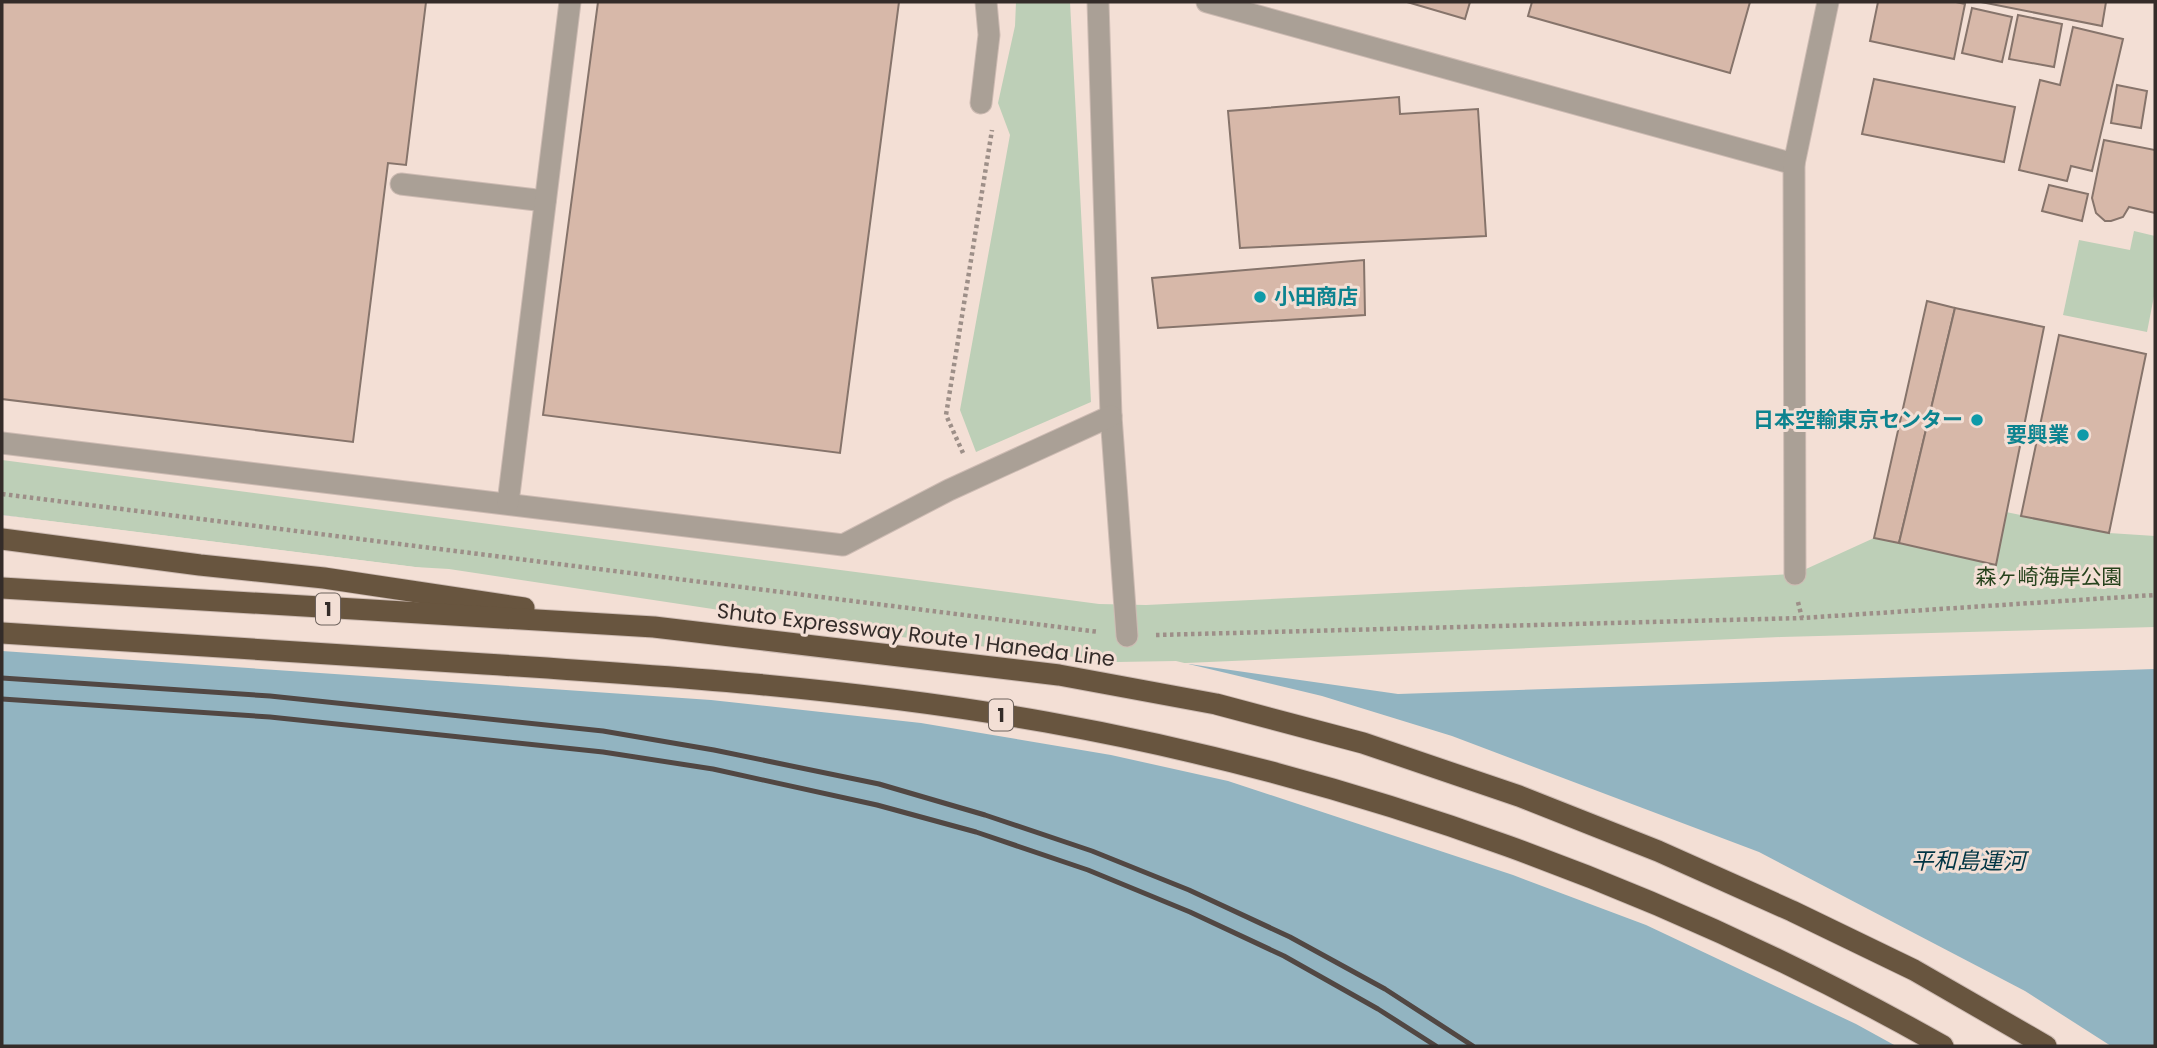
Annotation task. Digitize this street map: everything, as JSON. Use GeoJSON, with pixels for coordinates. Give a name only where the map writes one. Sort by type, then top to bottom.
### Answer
{"type":"FeatureCollection","features":[{"type":"Feature","properties":{"kind":"highway"},"geometry":{"type":"LineString","coordinates":[[2,539],[324,578],[654,627]]}},
{"type":"Feature","properties":{"kind":"highway","name":"Shuto Expressway Route 1 Haneda Line"},"geometry":{"type":"LineString","coordinates":[[2,588],[654,627],[1059,675],[1216,704],[1363,743],[1519,796],[1671,856],[1914,970],[2046,1046]]}},
{"type":"Feature","properties":{"kind":"highway","name":"1"},"geometry":{"type":"LineString","coordinates":[[2,633],[639,674],[881,698],[1045,722],[1205,755],[1374,802],[1492,841],[1641,899],[1759,951],[1884,1013],[1942,1046]]}},
{"type":"Feature","properties":{"kind":"street"},"geometry":{"type":"LineString","coordinates":[[508,503],[570,2]]}},
{"type":"Feature","properties":{"kind":"street"},"geometry":{"type":"LineString","coordinates":[[981,103],[989,35],[986,2]]}},
{"type":"Feature","properties":{"kind":"street"},"geometry":{"type":"LineString","coordinates":[[1098,2],[1111,416],[1127,636]]}},
{"type":"Feature","properties":{"kind":"street"},"geometry":{"type":"LineString","coordinates":[[1207,2],[1794,164]]}},
{"type":"Feature","properties":{"kind":"street"},"geometry":{"type":"LineString","coordinates":[[1795,574],[1794,164],[1828,2]]}},
{"type":"Feature","properties":{"kind":"street"},"geometry":{"type":"LineString","coordinates":[[401,184],[545,201]]}},
{"type":"Feature","properties":{"kind":"street"},"geometry":{"type":"LineString","coordinates":[[2,443],[843,545],[975,479],[1111,416]]}},
{"type":"Feature","properties":{"kind":"path"},"geometry":{"type":"LineString","coordinates":[[975,479],[946,415],[993,131],[981,103]]}},
{"type":"Feature","properties":{"kind":"path"},"geometry":{"type":"LineString","coordinates":[[2,494],[1127,636],[1802,618],[2155,596]]}},
{"type":"Feature","properties":{"kind":"green space"},"geometry":{"type":"Polygon","coordinates":[[[1016,2],[1070,2],[1091,402],[976,452],[960,410],[1010,135],[998,103],[1015,26],[1016,2]]]}},
{"type":"Feature","properties":{"kind":"green space"},"geometry":{"type":"Polygon","coordinates":[[[2134,231],[2155,236],[2155,291],[2147,332],[2063,315],[2079,240],[2130,250],[2134,231]]]}},
{"type":"Feature","properties":{"kind":"green space","name":"森ヶ崎海岸公園"},"geometry":{"type":"Polygon","coordinates":[[[2,460],[1099,604],[1146,605],[1795,574],[1874,538],[1996,564],[2006,512],[2109,533],[2155,536],[2155,627],[1781,637],[1117,666],[883,638],[415,567],[2,515],[2,460]]]}},
{"type":"Feature","properties":{"kind":"water","name":"平和島運河"},"geometry":{"type":"Polygon","coordinates":[[[2,515],[883,638],[1117,666],[1189,664],[1398,694],[2155,669],[2155,1046],[2,1046],[2,515]]]}},
{"type":"Feature","properties":{"kind":"pier"},"geometry":{"type":"Polygon","coordinates":[[[2,515],[449,569],[884,635],[1117,662],[1176,661],[1322,696],[1452,736],[1759,852],[2025,991],[2111,1046],[1896,1046],[1856,1024],[1646,925],[1513,875],[1228,781],[1111,755],[921,723],[711,700],[2,651],[2,515]]]}},
{"type":"Feature","properties":{"kind":"building"},"geometry":{"type":"Polygon","coordinates":[[[2,2],[426,2],[406,165],[388,163],[353,442],[2,399],[2,2]]]}},
{"type":"Feature","properties":{"kind":"building"},"geometry":{"type":"Polygon","coordinates":[[[598,2],[899,2],[840,453],[543,415],[598,2]]]}},
{"type":"Feature","properties":{"kind":"building"},"geometry":{"type":"Polygon","coordinates":[[[1407,2],[1470,2],[1465,19],[1407,2]]]}},
{"type":"Feature","properties":{"kind":"building"},"geometry":{"type":"Polygon","coordinates":[[[1532,2],[1750,2],[1730,73],[1528,16],[1532,2]]]}},
{"type":"Feature","properties":{"kind":"building"},"geometry":{"type":"Polygon","coordinates":[[[1878,2],[1965,4],[1954,59],[1870,41],[1878,2]]]}},
{"type":"Feature","properties":{"kind":"building"},"geometry":{"type":"Polygon","coordinates":[[[1981,2],[2106,2],[2102,26],[1981,2]]]}},
{"type":"Feature","properties":{"kind":"building"},"geometry":{"type":"Polygon","coordinates":[[[1972,8],[2012,17],[2002,62],[1962,53],[1972,8]]]}},
{"type":"Feature","properties":{"kind":"building"},"geometry":{"type":"Polygon","coordinates":[[[2018,15],[2062,24],[2054,67],[2009,59],[2018,15]]]}},
{"type":"Feature","properties":{"kind":"building"},"geometry":{"type":"Polygon","coordinates":[[[2073,27],[2123,39],[2092,171],[2071,166],[2067,181],[2019,170],[2040,80],[2060,85],[2073,27]]]}},
{"type":"Feature","properties":{"kind":"building"},"geometry":{"type":"Polygon","coordinates":[[[1874,79],[2015,107],[2004,162],[1862,134],[1874,79]]]}},
{"type":"Feature","properties":{"kind":"building"},"geometry":{"type":"Polygon","coordinates":[[[2117,85],[2147,91],[2141,128],[2111,123],[2117,85]]]}},
{"type":"Feature","properties":{"kind":"building"},"geometry":{"type":"Polygon","coordinates":[[[1399,97],[1400,114],[1478,109],[1486,236],[1240,248],[1228,111],[1399,97]]]}},
{"type":"Feature","properties":{"kind":"building"},"geometry":{"type":"Polygon","coordinates":[[[2104,140],[2155,150],[2155,213],[2129,207],[2123,217],[2105,221],[2096,213],[2092,198],[2104,140]]]}},
{"type":"Feature","properties":{"kind":"building"},"geometry":{"type":"Polygon","coordinates":[[[2049,185],[2088,194],[2082,221],[2042,211],[2049,185]]]}},
{"type":"Feature","properties":{"kind":"building","name":"小田商店"},"geometry":{"type":"Polygon","coordinates":[[[1364,260],[1365,315],[1158,328],[1152,278],[1364,260]]]}},
{"type":"Feature","properties":{"kind":"building"},"geometry":{"type":"Polygon","coordinates":[[[1927,301],[1955,308],[1899,543],[1874,538],[1927,301]]]}},
{"type":"Feature","properties":{"kind":"building","name":"日本空輸東京センター"},"geometry":{"type":"Polygon","coordinates":[[[1955,308],[2044,327],[1996,565],[1899,543],[1955,308]]]}},
{"type":"Feature","properties":{"kind":"building","name":"要興業"},"geometry":{"type":"Polygon","coordinates":[[[2059,335],[2146,354],[2109,533],[2021,516],[2059,335]]]}},
{"type":"Feature","properties":{"kind":"railway"},"geometry":{"type":"LineString","coordinates":[[2,678],[270,696],[603,731],[714,750],[879,784],[985,815],[1092,851],[1189,890],[1290,937],[1385,989],[1473,1046]]}},
{"type":"Feature","properties":{"kind":"railway"},"geometry":{"type":"LineString","coordinates":[[2,699],[270,717],[603,752],[713,769],[877,805],[976,832],[1088,870],[1190,912],[1284,956],[1378,1009],[1436,1046]]}},
{"type":"Feature","properties":{"kind":"place","name":"小田商店"},"geometry":{"type":"Point","coordinates":[1260,297]}},
{"type":"Feature","properties":{"kind":"place","name":"日本空輸東京センター"},"geometry":{"type":"Point","coordinates":[1977,420]}},
{"type":"Feature","properties":{"kind":"place","name":"要興業"},"geometry":{"type":"Point","coordinates":[2083,435]}}]}
